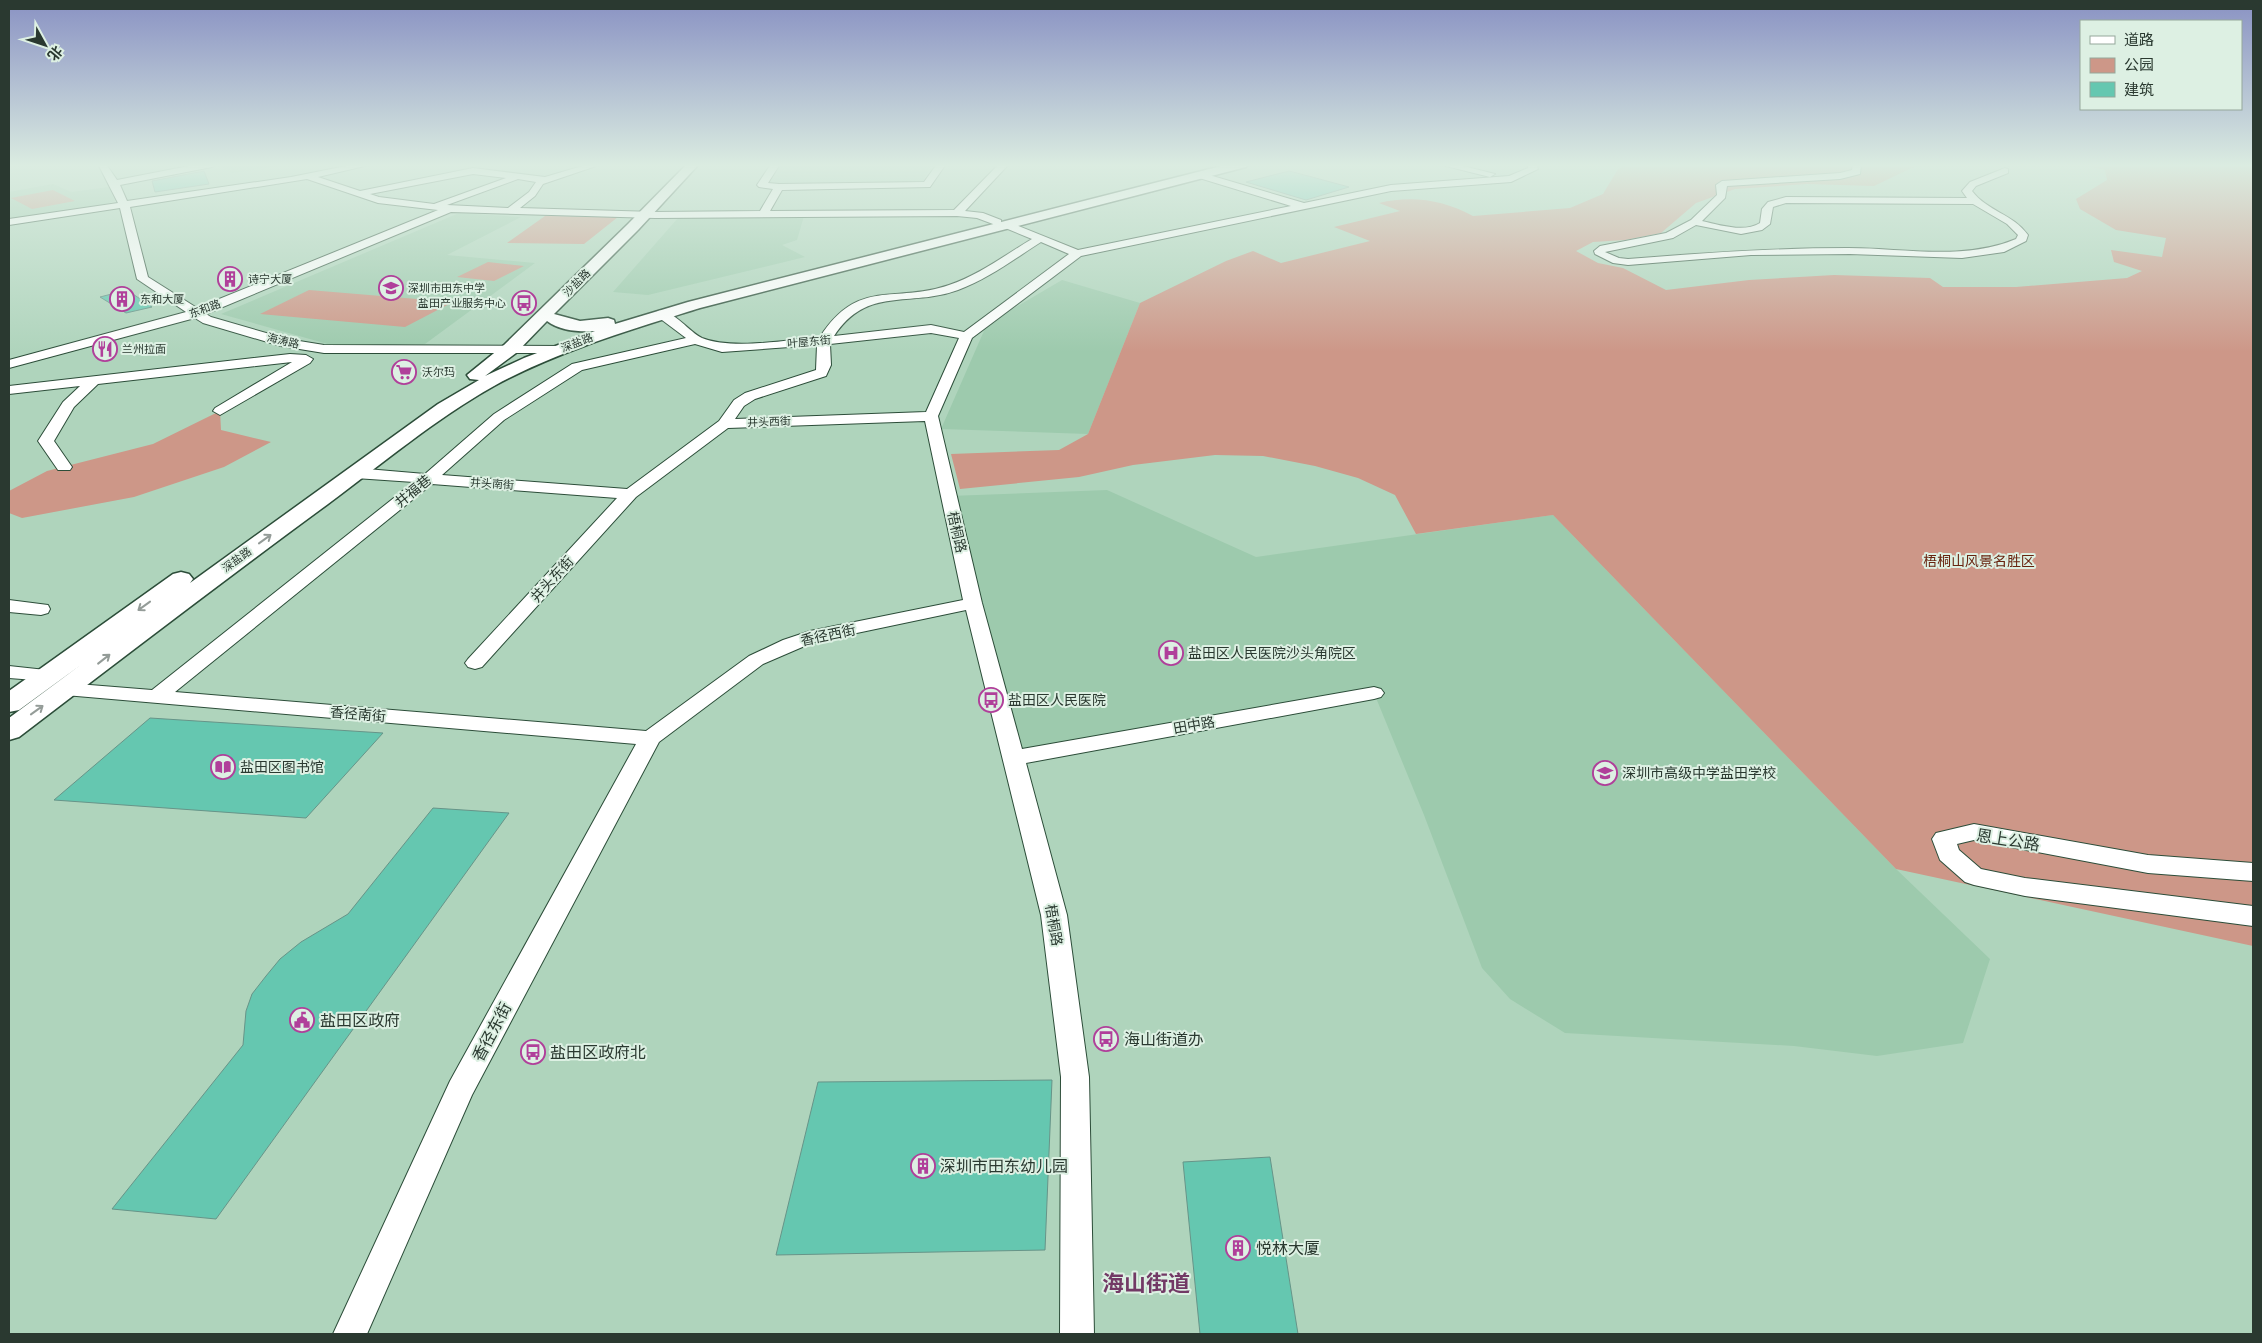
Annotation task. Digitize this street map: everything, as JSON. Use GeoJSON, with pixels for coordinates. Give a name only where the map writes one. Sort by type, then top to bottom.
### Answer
{"type":"FeatureCollection","features":[{"type":"Feature","properties":{"kind":"main road","name":"沙盐路"},"geometry":{"type":"LineString","coordinates":[[476,375],[523,350],[639,227]]}},
{"type":"Feature","properties":{"kind":"main road","name":"沙盐路"},"geometry":{"type":"LineString","coordinates":[[504,374],[523,350],[639,227]]}},
{"type":"Feature","properties":{"kind":"main road","name":"深盐路"},"geometry":{"type":"LineString","coordinates":[[523,350],[616,320],[714,293],[987,227]]}},
{"type":"Feature","properties":{"kind":"main road","name":"深盐路"},"geometry":{"type":"LineString","coordinates":[[9,704],[57,682],[445,408],[504,374],[561,349],[662,314],[988,227]]}},
{"type":"Feature","properties":{"kind":"main road"},"geometry":{"type":"LineString","coordinates":[[554,319],[564,324],[581,326],[604,324],[616,320]]}},
{"type":"Feature","properties":{"kind":"main road","name":"深盐路"},"geometry":{"type":"LineString","coordinates":[[9,731],[57,682],[425,406],[476,375]]}},
{"type":"Feature","properties":{"kind":"street","name":"海涛路"},"geometry":{"type":"LineString","coordinates":[[130,227],[143,279],[207,320],[270,339],[324,349],[561,349]]}},
{"type":"Feature","properties":{"kind":"street","name":"东和路"},"geometry":{"type":"LineString","coordinates":[[9,364],[196,313],[406,227]]}},
{"type":"Feature","properties":{"kind":"street"},"geometry":{"type":"LineString","coordinates":[[1012,227],[1077,254]]}},
{"type":"Feature","properties":{"kind":"street"},"geometry":{"type":"LineString","coordinates":[[931,416],[966,336],[1077,254],[1207,227]]}},
{"type":"Feature","properties":{"kind":"street"},"geometry":{"type":"LineString","coordinates":[[1686,227],[1669,236],[1604,248],[1600,251],[1600,254],[1617,261],[1628,262],[1751,252],[1850,251],[1962,254],[2000,250],[2021,241],[2023,235],[2018,227]]}},
{"type":"Feature","properties":{"kind":"street"},"geometry":{"type":"LineString","coordinates":[[1718,227],[1734,230],[1754,230],[1760,227]]}},
{"type":"Feature","properties":{"kind":"street"},"geometry":{"type":"LineString","coordinates":[[630,494],[724,424],[739,403],[750,396],[821,373],[824,368],[825,340],[845,314],[854,308],[878,300],[924,295],[960,286],[1041,238]]}},
{"type":"Feature","properties":{"kind":"street","name":"叶屋东街"},"geometry":{"type":"LineString","coordinates":[[662,314],[696,340],[711,347],[733,348],[932,329],[966,336]]}},
{"type":"Feature","properties":{"kind":"street","name":"井福巷"},"geometry":{"type":"LineString","coordinates":[[156,697],[427,480],[498,417],[533,397],[569,370],[602,360],[696,340]]}},
{"type":"Feature","properties":{"kind":"street"},"geometry":{"type":"LineString","coordinates":[[220,411],[324,349]]}},
{"type":"Feature","properties":{"kind":"street"},"geometry":{"type":"LineString","coordinates":[[9,390],[290,358],[306,359]]}},
{"type":"Feature","properties":{"kind":"street"},"geometry":{"type":"LineString","coordinates":[[64,467],[46,441],[68,405],[93,381]]}},
{"type":"Feature","properties":{"kind":"street","name":"井头西街"},"geometry":{"type":"LineString","coordinates":[[724,424],[931,416]]}},
{"type":"Feature","properties":{"kind":"street","name":"梧桐路"},"geometry":{"type":"LineString","coordinates":[[931,416],[973,603],[1054,915],[1075,1077],[1077,1334]]}},
{"type":"Feature","properties":{"kind":"street","name":"井头南街"},"geometry":{"type":"LineString","coordinates":[[355,473],[630,494]]}},
{"type":"Feature","properties":{"kind":"street","name":"井头东街"},"geometry":{"type":"LineString","coordinates":[[475,663],[630,494]]}},
{"type":"Feature","properties":{"kind":"street","name":"香径西街"},"geometry":{"type":"LineString","coordinates":[[650,738],[756,660],[790,644],[810,637],[876,625],[973,603]]}},
{"type":"Feature","properties":{"kind":"street"},"geometry":{"type":"LineString","coordinates":[[9,606],[41,609]]}},
{"type":"Feature","properties":{"kind":"street","name":"香径南街"},"geometry":{"type":"LineString","coordinates":[[9,672],[57,682],[156,697],[650,738]]}},
{"type":"Feature","properties":{"kind":"street","name":"田中路"},"geometry":{"type":"LineString","coordinates":[[1013,758],[1374,693]]}},
{"type":"Feature","properties":{"kind":"street","name":"香径东街"},"geometry":{"type":"LineString","coordinates":[[350,1334],[460,1090],[650,738]]}},
{"type":"Feature","properties":{"kind":"street","name":"恩上公路"},"geometry":{"type":"LineString","coordinates":[[2253,872],[2148,864],[1974,832],[1944,839],[1948,854],[1974,876],[2025,887],[2253,916]]}},
{"type":"Feature","properties":{"kind":"shaded area","name":"深圳市田东中学"},"geometry":{"type":"Polygon","coordinates":[[[427,227],[502,227],[447,255],[535,263],[425,344],[331,345],[221,314],[427,227]]]}},
{"type":"Feature","properties":{"kind":"shaded area"},"geometry":{"type":"Polygon","coordinates":[[[670,227],[801,227],[797,240],[782,245],[805,257],[648,295],[613,292],[670,227]]]}},
{"type":"Feature","properties":{"kind":"shaded area"},"geometry":{"type":"Polygon","coordinates":[[[1062,280],[1140,303],[1088,434],[941,429],[987,324],[1062,280]]]}},
{"type":"Feature","properties":{"kind":"shaded area","name":"深圳市高级中学盐田学校"},"geometry":{"type":"Polygon","coordinates":[[[1107,490],[1256,557],[1553,515],[1896,869],[1990,959],[1963,1043],[1877,1056],[1794,1046],[1565,1033],[1510,999],[1482,968],[1424,815],[1374,693],[1013,758],[949,496],[1107,490]]]}},
{"type":"Feature","properties":{"kind":"green space"},"geometry":{"type":"Polygon","coordinates":[[[530,227],[606,227],[584,244],[507,243],[530,227]]]}},
{"type":"Feature","properties":{"kind":"green space","name":"梧桐山风景名胜区"},"geometry":{"type":"Polygon","coordinates":[[[1334,227],[1668,227],[1661,233],[1625,240],[1593,242],[1576,251],[1598,263],[1623,268],[1666,290],[1749,280],[1834,275],[1930,278],[1943,287],[2016,287],[2127,278],[2142,271],[2114,262],[2111,250],[2162,257],[2166,238],[2116,230],[2110,227],[2253,227],[2253,946],[1896,869],[1553,515],[1416,534],[1395,495],[1358,478],[1315,466],[1263,456],[1215,455],[1133,465],[1079,477],[960,489],[951,454],[1059,450],[1088,434],[1140,303],[1226,261],[1253,251],[1281,263],[1370,241],[1334,227]]]}},
{"type":"Feature","properties":{"kind":"green space"},"geometry":{"type":"Polygon","coordinates":[[[488,262],[524,266],[494,281],[457,277],[488,262]]]}},
{"type":"Feature","properties":{"kind":"green space"},"geometry":{"type":"Polygon","coordinates":[[[309,290],[453,302],[405,327],[260,314],[309,290]]]}},
{"type":"Feature","properties":{"kind":"green space"},"geometry":{"type":"Polygon","coordinates":[[[220,411],[221,430],[271,442],[224,467],[134,497],[22,518],[9,513],[9,491],[47,471],[153,444],[220,411]]]}},
{"type":"Feature","properties":{"kind":"building","name":"东和大厦"},"geometry":{"type":"Polygon","coordinates":[[[127,290],[152,307],[126,313],[100,297],[127,290]]]}},
{"type":"Feature","properties":{"kind":"building","name":"盐田区图书馆"},"geometry":{"type":"Polygon","coordinates":[[[150,718],[383,733],[306,818],[54,800],[150,718]]]}},
{"type":"Feature","properties":{"kind":"building","name":"盐田区政府"},"geometry":{"type":"Polygon","coordinates":[[[433,808],[509,813],[216,1219],[112,1209],[243,1045],[246,1011],[252,994],[266,976],[280,959],[301,942],[348,914],[433,808]]]}},
{"type":"Feature","properties":{"kind":"building","name":"深圳市田东幼儿园"},"geometry":{"type":"Polygon","coordinates":[[[1052,1080],[1045,1250],[776,1255],[818,1082],[1052,1080]]]}},
{"type":"Feature","properties":{"kind":"building","name":"悦林大厦"},"geometry":{"type":"Polygon","coordinates":[[[1270,1157],[1298,1334],[1200,1334],[1183,1162],[1270,1157]]]}},
{"type":"Feature","properties":{"kind":"place","name":"诗宁大厦"},"geometry":{"type":"Point","coordinates":[230,279]}},
{"type":"Feature","properties":{"kind":"place","name":"深圳市田东中学"},"geometry":{"type":"Point","coordinates":[391,288]}},
{"type":"Feature","properties":{"kind":"place","name":"东和大厦"},"geometry":{"type":"Point","coordinates":[122,299]}},
{"type":"Feature","properties":{"kind":"place","name":"盐田产业服务中心"},"geometry":{"type":"Point","coordinates":[524,303]}},
{"type":"Feature","properties":{"kind":"place","name":"兰州拉面"},"geometry":{"type":"Point","coordinates":[105,349]}},
{"type":"Feature","properties":{"kind":"place","name":"沃尔玛"},"geometry":{"type":"Point","coordinates":[404,372]}},
{"type":"Feature","properties":{"kind":"place","name":"盐田区人民医院沙头角院区"},"geometry":{"type":"Point","coordinates":[1171,653]}},
{"type":"Feature","properties":{"kind":"place","name":"盐田区人民医院"},"geometry":{"type":"Point","coordinates":[991,700]}},
{"type":"Feature","properties":{"kind":"place","name":"盐田区图书馆"},"geometry":{"type":"Point","coordinates":[223,767]}},
{"type":"Feature","properties":{"kind":"place","name":"深圳市高级中学盐田学校"},"geometry":{"type":"Point","coordinates":[1605,773]}},
{"type":"Feature","properties":{"kind":"place","name":"盐田区政府"},"geometry":{"type":"Point","coordinates":[302,1020]}},
{"type":"Feature","properties":{"kind":"place","name":"海山街道办"},"geometry":{"type":"Point","coordinates":[1106,1039]}},
{"type":"Feature","properties":{"kind":"place","name":"盐田区政府北"},"geometry":{"type":"Point","coordinates":[533,1052]}},
{"type":"Feature","properties":{"kind":"place","name":"深圳市田东幼儿园"},"geometry":{"type":"Point","coordinates":[923,1166]}},
{"type":"Feature","properties":{"kind":"place","name":"悦林大厦"},"geometry":{"type":"Point","coordinates":[1238,1248]}},
{"type":"Feature","properties":{"kind":"district","name":"海山街道"},"geometry":{"type":"Point","coordinates":[1146,1283]}}]}
